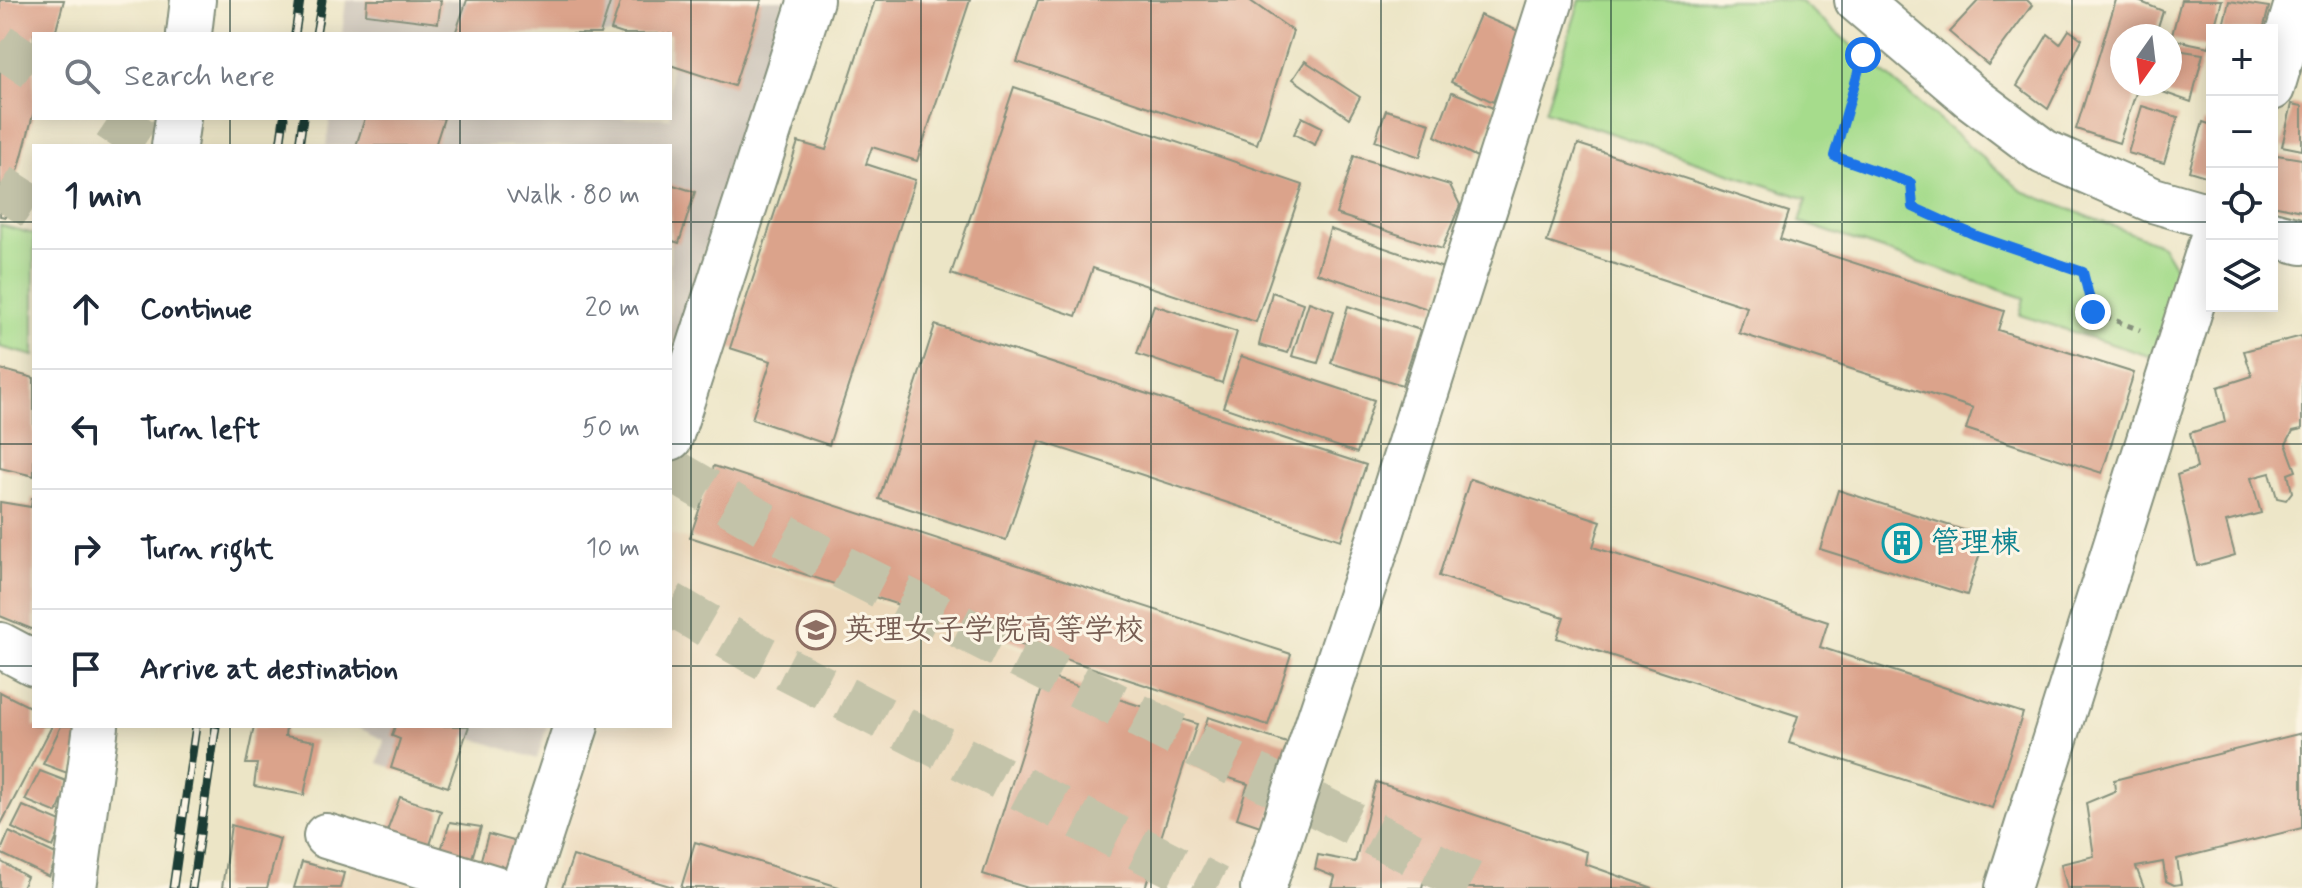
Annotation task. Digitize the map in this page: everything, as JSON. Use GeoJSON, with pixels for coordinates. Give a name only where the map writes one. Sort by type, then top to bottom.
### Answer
{"type":"FeatureCollection","features":[{"type":"Feature","properties":{"kind":"street"},"geometry":{"type":"LineString","coordinates":[[189,32],[193,0]]}},
{"type":"Feature","properties":{"kind":"street"},"geometry":{"type":"LineString","coordinates":[[672,432],[811,0]]}},
{"type":"Feature","properties":{"kind":"street"},"geometry":{"type":"LineString","coordinates":[[1263,888],[1382,531],[1551,0]]}},
{"type":"Feature","properties":{"kind":"street"},"geometry":{"type":"LineString","coordinates":[[2278,68],[2298,0]]}},
{"type":"Feature","properties":{"kind":"street"},"geometry":{"type":"LineString","coordinates":[[1866,8],[1971,97],[2044,152],[2153,200],[2206,215]]}},
{"type":"Feature","properties":{"kind":"street"},"geometry":{"type":"LineString","coordinates":[[174,144],[178,120]]}},
{"type":"Feature","properties":{"kind":"street"},"geometry":{"type":"LineString","coordinates":[[2278,236],[2302,242]]}},
{"type":"Feature","properties":{"kind":"street"},"geometry":{"type":"LineString","coordinates":[[2008,888],[2206,259]]}},
{"type":"Feature","properties":{"kind":"street"},"geometry":{"type":"LineString","coordinates":[[0,645],[32,662]]}},
{"type":"Feature","properties":{"kind":"street"},"geometry":{"type":"LineString","coordinates":[[74,888],[96,728]]}},
{"type":"Feature","properties":{"kind":"street"},"geometry":{"type":"LineString","coordinates":[[523,888],[575,728]]}},
{"type":"Feature","properties":{"kind":"street"},"geometry":{"type":"LineString","coordinates":[[326,836],[495,888]]}},
{"type":"Feature","properties":{"kind":"path"},"geometry":{"type":"LineString","coordinates":[[1866,8],[1834,156],[1911,183],[1913,207],[1977,236],[2083,272],[2093,312],[2179,345]]}},
{"type":"Feature","properties":{"kind":"shaded area"},"geometry":{"type":"Polygon","coordinates":[[[346,0],[784,0],[672,352],[672,144],[326,144],[330,120],[672,120],[672,32],[342,32],[346,0]]]}},
{"type":"Feature","properties":{"kind":"shaded area","name":"英理女子学院高等学校"},"geometry":{"type":"Polygon","coordinates":[[[672,535],[1299,740],[1251,888],[548,888],[600,728],[672,728],[672,535]]]}},
{"type":"Feature","properties":{"kind":"shaded area"},"geometry":{"type":"Polygon","coordinates":[[[359,728],[546,728],[537,759],[463,735],[445,785],[378,763],[384,740],[359,728]]]}},
{"type":"Feature","properties":{"kind":"shaded area"},"geometry":{"type":"Polygon","coordinates":[[[353,860],[444,888],[344,888],[353,860]]]}},
{"type":"Feature","properties":{"kind":"green space"},"geometry":{"type":"Polygon","coordinates":[[[1580,0],[1801,2],[2022,191],[2162,245],[2182,279],[2158,359],[2020,315],[2024,298],[1800,222],[1807,199],[1545,111],[1580,0]]]}},
{"type":"Feature","properties":{"kind":"green space"},"geometry":{"type":"Polygon","coordinates":[[[0,225],[32,233],[32,355],[0,347],[0,225]]]}},
{"type":"Feature","properties":{"kind":"building"},"geometry":{"type":"Polygon","coordinates":[[[0,0],[64,0],[56,32],[32,32],[32,119],[6,217],[0,216],[0,0]]]}},
{"type":"Feature","properties":{"kind":"building"},"geometry":{"type":"Polygon","coordinates":[[[367,0],[441,0],[438,23],[366,14],[367,0]]]}},
{"type":"Feature","properties":{"kind":"building"},"geometry":{"type":"Polygon","coordinates":[[[467,0],[611,0],[601,32],[456,32],[467,0]]]}},
{"type":"Feature","properties":{"kind":"building"},"geometry":{"type":"Polygon","coordinates":[[[621,0],[762,0],[734,86],[672,66],[672,32],[611,30],[621,0]]]}},
{"type":"Feature","properties":{"kind":"building"},"geometry":{"type":"Polygon","coordinates":[[[875,0],[970,0],[917,161],[872,147],[866,164],[915,180],[829,445],[752,419],[771,361],[730,348],[798,142],[826,150],[875,0]]]}},
{"type":"Feature","properties":{"kind":"building"},"geometry":{"type":"Polygon","coordinates":[[[1038,0],[1249,0],[1293,31],[1257,144],[1017,62],[1038,0]]]}},
{"type":"Feature","properties":{"kind":"building"},"geometry":{"type":"Polygon","coordinates":[[[1979,0],[2027,0],[2032,5],[1988,65],[1949,32],[1979,0]]]}},
{"type":"Feature","properties":{"kind":"building"},"geometry":{"type":"Polygon","coordinates":[[[2116,0],[2136,0],[2163,11],[2159,24],[2110,24],[2110,96],[2135,96],[2119,143],[2076,129],[2116,0]]]}},
{"type":"Feature","properties":{"kind":"building"},"geometry":{"type":"Polygon","coordinates":[[[2181,0],[2222,0],[2215,24],[2206,24],[2206,46],[2182,41],[2182,24],[2175,24],[2181,0]]]}},
{"type":"Feature","properties":{"kind":"building"},"geometry":{"type":"Polygon","coordinates":[[[2229,1],[2269,7],[2265,24],[2223,24],[2229,1]]]}},
{"type":"Feature","properties":{"kind":"building"},"geometry":{"type":"Polygon","coordinates":[[[1480,15],[1521,32],[1493,102],[1451,82],[1480,15]]]}},
{"type":"Feature","properties":{"kind":"building"},"geometry":{"type":"Polygon","coordinates":[[[2069,30],[2082,39],[2048,109],[2017,86],[2048,34],[2060,44],[2069,30]]]}},
{"type":"Feature","properties":{"kind":"building"},"geometry":{"type":"Polygon","coordinates":[[[2182,51],[2203,54],[2191,102],[2174,96],[2182,96],[2182,51]]]}},
{"type":"Feature","properties":{"kind":"building"},"geometry":{"type":"Polygon","coordinates":[[[1305,61],[1360,97],[1349,118],[1293,79],[1305,61]]]}},
{"type":"Feature","properties":{"kind":"building"},"geometry":{"type":"Polygon","coordinates":[[[1014,87],[1303,185],[1256,322],[1093,268],[1076,316],[951,274],[1014,87]]]}},
{"type":"Feature","properties":{"kind":"building"},"geometry":{"type":"Polygon","coordinates":[[[1452,92],[1496,109],[1477,157],[1435,136],[1452,92]]]}},
{"type":"Feature","properties":{"kind":"building"},"geometry":{"type":"Polygon","coordinates":[[[2292,104],[2302,106],[2302,150],[2282,146],[2292,104]]]}},
{"type":"Feature","properties":{"kind":"building"},"geometry":{"type":"Polygon","coordinates":[[[2142,106],[2178,117],[2164,163],[2128,153],[2142,106]]]}},
{"type":"Feature","properties":{"kind":"building"},"geometry":{"type":"Polygon","coordinates":[[[1386,110],[1430,123],[1420,157],[1375,141],[1386,110]]]}},
{"type":"Feature","properties":{"kind":"building"},"geometry":{"type":"Polygon","coordinates":[[[1302,117],[1322,127],[1315,145],[1294,134],[1302,117]]]}},
{"type":"Feature","properties":{"kind":"building"},"geometry":{"type":"Polygon","coordinates":[[[364,120],[443,120],[436,144],[357,144],[364,120]]]}},
{"type":"Feature","properties":{"kind":"building"},"geometry":{"type":"Polygon","coordinates":[[[2203,122],[2206,123],[2206,176],[2189,171],[2203,122]]]}},
{"type":"Feature","properties":{"kind":"building"},"geometry":{"type":"Polygon","coordinates":[[[1578,144],[1789,212],[1780,239],[2004,311],[1998,330],[2134,373],[2102,473],[1966,429],[1973,408],[1739,333],[1747,307],[1547,242],[1578,144]]]}},
{"type":"Feature","properties":{"kind":"building"},"geometry":{"type":"Polygon","coordinates":[[[2278,155],[2302,159],[2302,211],[2278,206],[2278,155]]]}},
{"type":"Feature","properties":{"kind":"building"},"geometry":{"type":"Polygon","coordinates":[[[1354,156],[1450,185],[1460,205],[1442,249],[1336,214],[1354,156]]]}},
{"type":"Feature","properties":{"kind":"building"},"geometry":{"type":"Polygon","coordinates":[[[672,185],[695,192],[679,243],[673,241],[672,244],[672,185]]]}},
{"type":"Feature","properties":{"kind":"building"},"geometry":{"type":"Polygon","coordinates":[[[1330,229],[1446,269],[1434,311],[1317,273],[1330,229]]]}},
{"type":"Feature","properties":{"kind":"building"},"geometry":{"type":"Polygon","coordinates":[[[1272,292],[1303,303],[1288,353],[1259,345],[1272,292]]]}},
{"type":"Feature","properties":{"kind":"building"},"geometry":{"type":"Polygon","coordinates":[[[1309,302],[1334,311],[1318,363],[1292,356],[1309,302]]]}},
{"type":"Feature","properties":{"kind":"building"},"geometry":{"type":"Polygon","coordinates":[[[1154,305],[1237,332],[1222,383],[1137,354],[1154,305]]]}},
{"type":"Feature","properties":{"kind":"building"},"geometry":{"type":"Polygon","coordinates":[[[1348,306],[1420,330],[1402,385],[1331,363],[1348,306]]]}},
{"type":"Feature","properties":{"kind":"building"},"geometry":{"type":"Polygon","coordinates":[[[935,325],[1366,465],[1341,540],[1039,441],[1006,540],[879,499],[935,325]]]}},
{"type":"Feature","properties":{"kind":"building"},"geometry":{"type":"Polygon","coordinates":[[[2302,336],[2302,429],[2293,431],[2286,444],[2296,471],[2288,474],[2292,492],[2286,500],[2277,498],[2270,473],[2251,478],[2261,513],[2226,522],[2235,555],[2197,566],[2177,475],[2197,468],[2190,433],[2225,422],[2218,387],[2252,376],[2244,351],[2302,336]]]}},
{"type":"Feature","properties":{"kind":"building"},"geometry":{"type":"Polygon","coordinates":[[[1241,356],[1374,400],[1357,453],[1223,407],[1241,356]]]}},
{"type":"Feature","properties":{"kind":"building"},"geometry":{"type":"Polygon","coordinates":[[[0,369],[32,377],[32,476],[0,468],[0,369]]]}},
{"type":"Feature","properties":{"kind":"building"},"geometry":{"type":"Polygon","coordinates":[[[714,466],[1291,654],[1268,725],[690,537],[714,466]]]}},
{"type":"Feature","properties":{"kind":"building"},"geometry":{"type":"Polygon","coordinates":[[[1470,479],[1601,521],[1593,547],[1828,622],[1820,647],[2023,713],[1992,808],[1789,743],[1798,716],[1557,638],[1564,617],[1439,576],[1470,479]]]}},
{"type":"Feature","properties":{"kind":"building","name":"管理棟"},"geometry":{"type":"Polygon","coordinates":[[[1838,490],[1985,537],[1967,595],[1820,549],[1838,490]]]}},
{"type":"Feature","properties":{"kind":"building"},"geometry":{"type":"Polygon","coordinates":[[[32,498],[32,629],[0,616],[0,502],[31,507],[32,498]]]}},
{"type":"Feature","properties":{"kind":"building"},"geometry":{"type":"Polygon","coordinates":[[[1046,676],[1197,724],[1145,888],[1028,888],[983,874],[1046,676]]]}},
{"type":"Feature","properties":{"kind":"building"},"geometry":{"type":"Polygon","coordinates":[[[0,692],[32,708],[32,728],[51,728],[0,826],[0,692]]]}},
{"type":"Feature","properties":{"kind":"building"},"geometry":{"type":"Polygon","coordinates":[[[1208,717],[1293,745],[1266,828],[1237,818],[1248,784],[1192,766],[1208,717]]]}},
{"type":"Feature","properties":{"kind":"building"},"geometry":{"type":"Polygon","coordinates":[[[60,728],[82,728],[70,774],[43,764],[60,728]]]}},
{"type":"Feature","properties":{"kind":"building"},"geometry":{"type":"Polygon","coordinates":[[[254,728],[286,728],[285,736],[315,741],[304,795],[254,786],[257,764],[246,764],[254,728]]]}},
{"type":"Feature","properties":{"kind":"building"},"geometry":{"type":"Polygon","coordinates":[[[394,728],[468,728],[448,787],[391,768],[400,739],[392,736],[394,728]]]}},
{"type":"Feature","properties":{"kind":"building"},"geometry":{"type":"Polygon","coordinates":[[[2302,733],[2302,828],[2177,859],[2181,884],[2166,881],[2163,862],[2136,867],[2144,888],[2067,888],[2061,864],[2094,856],[2086,803],[2115,791],[2114,780],[2302,733]]]}},
{"type":"Feature","properties":{"kind":"building"},"geometry":{"type":"Polygon","coordinates":[[[40,771],[69,782],[57,813],[25,800],[40,771]]]}},
{"type":"Feature","properties":{"kind":"building"},"geometry":{"type":"Polygon","coordinates":[[[1376,782],[1587,852],[1585,864],[1653,888],[1438,888],[1423,883],[1422,888],[1332,888],[1335,877],[1315,869],[1318,855],[1355,862],[1376,782]]]}},
{"type":"Feature","properties":{"kind":"building"},"geometry":{"type":"Polygon","coordinates":[[[400,797],[441,811],[427,854],[383,842],[400,797]]]}},
{"type":"Feature","properties":{"kind":"building"},"geometry":{"type":"Polygon","coordinates":[[[23,806],[63,823],[53,847],[12,828],[23,806]]]}},
{"type":"Feature","properties":{"kind":"building"},"geometry":{"type":"Polygon","coordinates":[[[450,822],[481,827],[470,865],[439,856],[450,822]]]}},
{"type":"Feature","properties":{"kind":"building"},"geometry":{"type":"Polygon","coordinates":[[[231,825],[280,839],[267,888],[222,888],[231,825]]]}},
{"type":"Feature","properties":{"kind":"building"},"geometry":{"type":"Polygon","coordinates":[[[9,832],[58,855],[49,877],[0,853],[9,832]]]}},
{"type":"Feature","properties":{"kind":"building"},"geometry":{"type":"Polygon","coordinates":[[[488,834],[521,843],[503,879],[478,870],[488,834]]]}},
{"type":"Feature","properties":{"kind":"building"},"geometry":{"type":"Polygon","coordinates":[[[695,842],[839,887],[839,888],[681,888],[695,842]]]}},
{"type":"Feature","properties":{"kind":"building"},"geometry":{"type":"Polygon","coordinates":[[[573,856],[673,887],[673,888],[562,888],[573,856]]]}},
{"type":"Feature","properties":{"kind":"building"},"geometry":{"type":"Polygon","coordinates":[[[0,861],[27,877],[22,888],[0,888],[0,861]]]}},
{"type":"Feature","properties":{"kind":"building"},"geometry":{"type":"Polygon","coordinates":[[[302,862],[344,873],[340,888],[294,888],[302,862]]]}},
{"type":"Feature","properties":{"kind":"tunnel"},"geometry":{"type":"LineString","coordinates":[[0,45],[32,67]]}},
{"type":"Feature","properties":{"kind":"tunnel"},"geometry":{"type":"LineString","coordinates":[[112,120],[148,144]]}},
{"type":"Feature","properties":{"kind":"tunnel"},"geometry":{"type":"LineString","coordinates":[[0,186],[32,207]]}},
{"type":"Feature","properties":{"kind":"tunnel"},"geometry":{"type":"LineString","coordinates":[[672,470],[818,555],[1481,888]]}},
{"type":"Feature","properties":{"kind":"tunnel"},"geometry":{"type":"LineString","coordinates":[[672,605],[755,653],[1217,888]]}},
{"type":"Feature","properties":{"kind":"railway"},"geometry":{"type":"LineString","coordinates":[[295,32],[300,0]]}},
{"type":"Feature","properties":{"kind":"railway"},"geometry":{"type":"LineString","coordinates":[[316,32],[322,0]]}},
{"type":"Feature","properties":{"kind":"railway"},"geometry":{"type":"LineString","coordinates":[[280,144],[284,120]]}},
{"type":"Feature","properties":{"kind":"railway"},"geometry":{"type":"LineString","coordinates":[[299,144],[303,120]]}},
{"type":"Feature","properties":{"kind":"railway"},"geometry":{"type":"LineString","coordinates":[[173,888],[196,728]]}},
{"type":"Feature","properties":{"kind":"railway"},"geometry":{"type":"LineString","coordinates":[[192,888],[216,728]]}},
{"type":"Feature","properties":{"kind":"place","name":"管理棟"},"geometry":{"type":"Point","coordinates":[1902,543]}},
{"type":"Feature","properties":{"kind":"place","name":"英理女子学院高等学校"},"geometry":{"type":"Point","coordinates":[816,630]}},
{"type":"Feature","properties":{"kind":"route"},"geometry":{"type":"LineString","coordinates":[[1863,55],[1834,156],[1911,183],[1913,207],[1977,236],[2083,272],[2093,312]]}}]}
